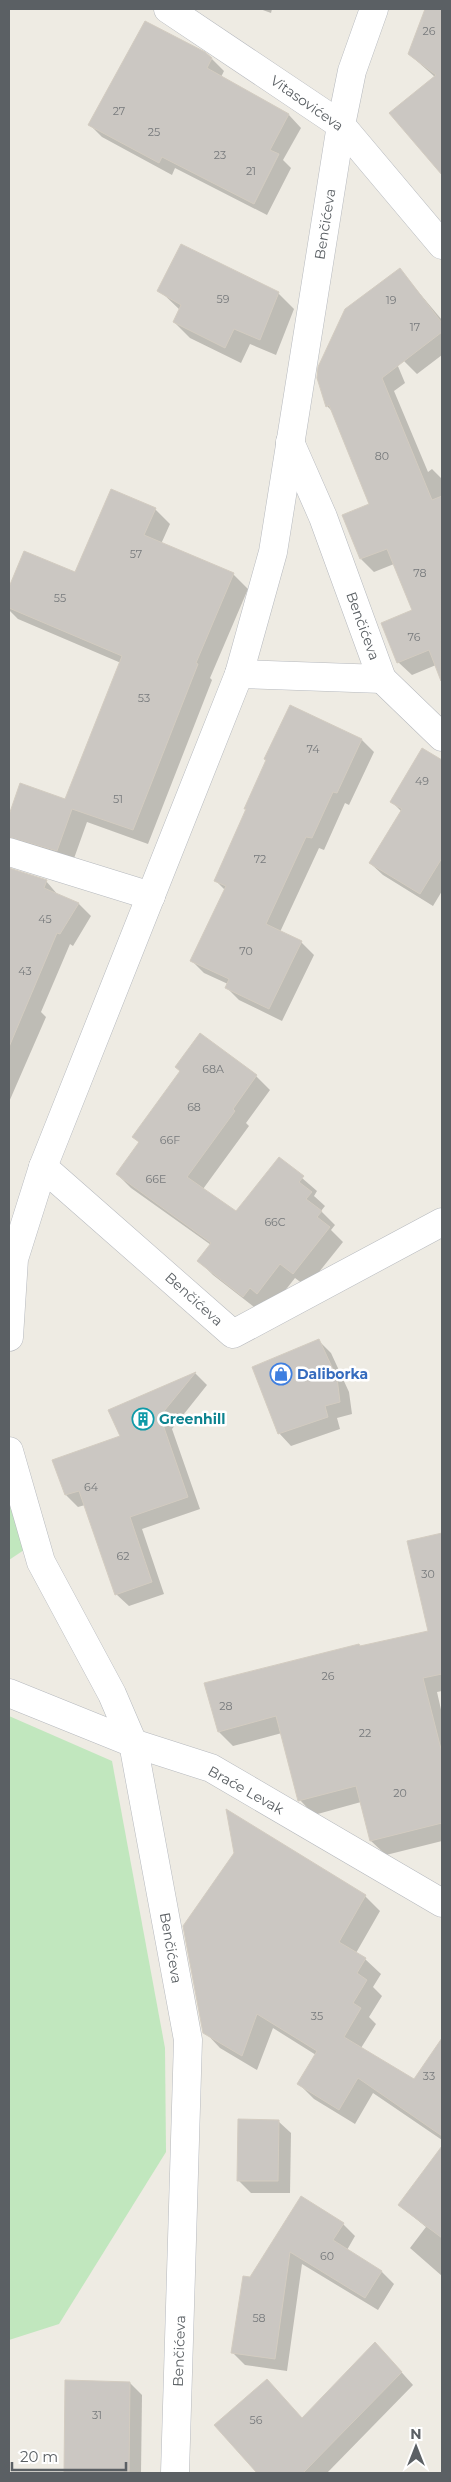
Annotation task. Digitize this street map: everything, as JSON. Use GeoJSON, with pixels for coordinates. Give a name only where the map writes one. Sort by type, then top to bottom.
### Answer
{"type":"FeatureCollection","features":[{"type":"Feature","properties":{"kind":"street","name":"Vitasovićeva"},"geometry":{"type":"LineString","coordinates":[[168,9],[341,125],[442,245]]}},
{"type":"Feature","properties":{"kind":"street","name":"Benčićeva"},"geometry":{"type":"LineString","coordinates":[[9,1337],[14,1259],[43,1168],[239,674],[273,552],[341,125],[352,71],[374,9]]}},
{"type":"Feature","properties":{"kind":"street","name":"Benčićeva"},"geometry":{"type":"LineString","coordinates":[[239,674],[382,679],[323,517],[290,442]]}},
{"type":"Feature","properties":{"kind":"street"},"geometry":{"type":"LineString","coordinates":[[382,679],[442,737]]}},
{"type":"Feature","properties":{"kind":"street"},"geometry":{"type":"LineString","coordinates":[[9,852],[151,896]]}},
{"type":"Feature","properties":{"kind":"street","name":"Benčićeva"},"geometry":{"type":"LineString","coordinates":[[43,1168],[233,1334],[442,1222]]}},
{"type":"Feature","properties":{"kind":"street","name":"Benčićeva"},"geometry":{"type":"LineString","coordinates":[[9,1451],[41,1562],[112,1694],[133,1743],[188,2040],[175,2473]]}},
{"type":"Feature","properties":{"kind":"street","name":"Braće Levak"},"geometry":{"type":"LineString","coordinates":[[9,1694],[133,1743],[211,1768],[442,1903]]}},
{"type":"Feature","properties":{"kind":"green space"},"geometry":{"type":"Polygon","coordinates":[[[9,1501],[24,1550],[9,1560],[9,1501]]]}},
{"type":"Feature","properties":{"kind":"green space"},"geometry":{"type":"Polygon","coordinates":[[[9,1716],[112,1761],[165,2048],[166,2152],[59,2324],[9,2340],[9,1716]]]}},
{"type":"Feature","properties":{"kind":"building"},"geometry":{"type":"Polygon","coordinates":[[[425,9],[442,9],[442,175],[389,113],[436,75],[408,54],[425,9]]]}},
{"type":"Feature","properties":{"kind":"building"},"geometry":{"type":"Polygon","coordinates":[[[145,21],[205,52],[212,58],[207,68],[289,114],[270,150],[279,154],[254,204],[162,157],[159,163],[88,125],[145,21]]]}},
{"type":"Feature","properties":{"kind":"building"},"geometry":{"type":"Polygon","coordinates":[[[181,244],[279,292],[260,340],[234,329],[225,348],[173,322],[181,305],[157,291],[181,244]]]}},
{"type":"Feature","properties":{"kind":"building"},"geometry":{"type":"Polygon","coordinates":[[[400,268],[442,323],[442,332],[382,378],[432,500],[442,496],[441,681],[429,650],[397,663],[381,623],[412,610],[387,549],[360,559],[342,515],[369,504],[329,405],[326,407],[317,378],[318,367],[345,309],[400,268]]]}},
{"type":"Feature","properties":{"kind":"building"},"geometry":{"type":"Polygon","coordinates":[[[111,489],[156,508],[144,535],[234,573],[196,663],[198,664],[133,830],[72,809],[57,851],[9,837],[9,815],[20,783],[65,799],[122,656],[9,608],[9,587],[24,551],[75,572],[111,489]]]}},
{"type":"Feature","properties":{"kind":"building"},"geometry":{"type":"Polygon","coordinates":[[[290,705],[362,739],[337,793],[333,792],[312,838],[306,837],[266,924],[302,941],[269,1009],[225,988],[229,979],[190,961],[226,886],[214,881],[246,809],[244,809],[266,760],[264,759],[290,705]]]}},
{"type":"Feature","properties":{"kind":"building"},"geometry":{"type":"Polygon","coordinates":[[[422,748],[442,760],[442,858],[420,894],[369,863],[402,809],[390,802],[422,748]]]}},
{"type":"Feature","properties":{"kind":"building"},"geometry":{"type":"Polygon","coordinates":[[[9,868],[47,880],[44,888],[79,903],[60,934],[57,933],[9,1047],[9,868]]]}},
{"type":"Feature","properties":{"kind":"building"},"geometry":{"type":"Polygon","coordinates":[[[200,1033],[257,1075],[233,1109],[235,1111],[187,1177],[236,1211],[279,1157],[304,1176],[299,1182],[312,1192],[306,1199],[322,1211],[317,1217],[330,1227],[293,1274],[280,1264],[257,1294],[250,1288],[243,1297],[197,1261],[211,1243],[116,1174],[139,1142],[132,1137],[180,1071],[175,1067],[200,1033]]]}},
{"type":"Feature","properties":{"kind":"building"},"geometry":{"type":"Polygon","coordinates":[[[319,1339],[337,1378],[340,1402],[325,1406],[328,1417],[278,1434],[252,1367],[319,1339]]]}},
{"type":"Feature","properties":{"kind":"building"},"geometry":{"type":"Polygon","coordinates":[[[196,1372],[160,1416],[188,1497],[130,1517],[152,1582],[115,1595],[79,1491],[65,1495],[52,1460],[120,1436],[108,1410],[196,1372]]]}},
{"type":"Feature","properties":{"kind":"building"},"geometry":{"type":"Polygon","coordinates":[[[442,1533],[442,1674],[423,1678],[442,1753],[442,1823],[370,1841],[356,1786],[298,1801],[276,1716],[218,1732],[204,1683],[359,1644],[360,1646],[428,1631],[407,1541],[442,1533]]]}},
{"type":"Feature","properties":{"kind":"building"},"geometry":{"type":"Polygon","coordinates":[[[226,1809],[366,1895],[339,1942],[366,1958],[357,1973],[367,1980],[353,2003],[361,2008],[344,2037],[414,2079],[442,2038],[442,2136],[358,2078],[339,2110],[297,2084],[317,2051],[257,2014],[242,2056],[203,2033],[183,1926],[234,1853],[226,1809]]]}},
{"type":"Feature","properties":{"kind":"building"},"geometry":{"type":"Polygon","coordinates":[[[238,2119],[279,2120],[278,2181],[237,2181],[238,2119]]]}},
{"type":"Feature","properties":{"kind":"building"},"geometry":{"type":"Polygon","coordinates":[[[442,2146],[442,2238],[398,2205],[442,2146]]]}},
{"type":"Feature","properties":{"kind":"building"},"geometry":{"type":"Polygon","coordinates":[[[301,2196],[344,2223],[333,2240],[382,2271],[365,2298],[290,2252],[275,2359],[231,2353],[243,2276],[250,2277],[301,2196]]]}},
{"type":"Feature","properties":{"kind":"building"},"geometry":{"type":"Polygon","coordinates":[[[375,2342],[402,2372],[303,2473],[257,2473],[214,2425],[267,2379],[302,2418],[375,2342]]]}},
{"type":"Feature","properties":{"kind":"building"},"geometry":{"type":"Polygon","coordinates":[[[65,2380],[130,2382],[129,2473],[64,2473],[65,2380]]]}},
{"type":"Feature","properties":{"kind":"place","name":"Daliborka"},"geometry":{"type":"Point","coordinates":[281,1374]}},
{"type":"Feature","properties":{"kind":"place","name":"Greenhill"},"geometry":{"type":"Point","coordinates":[143,1419]}}]}
